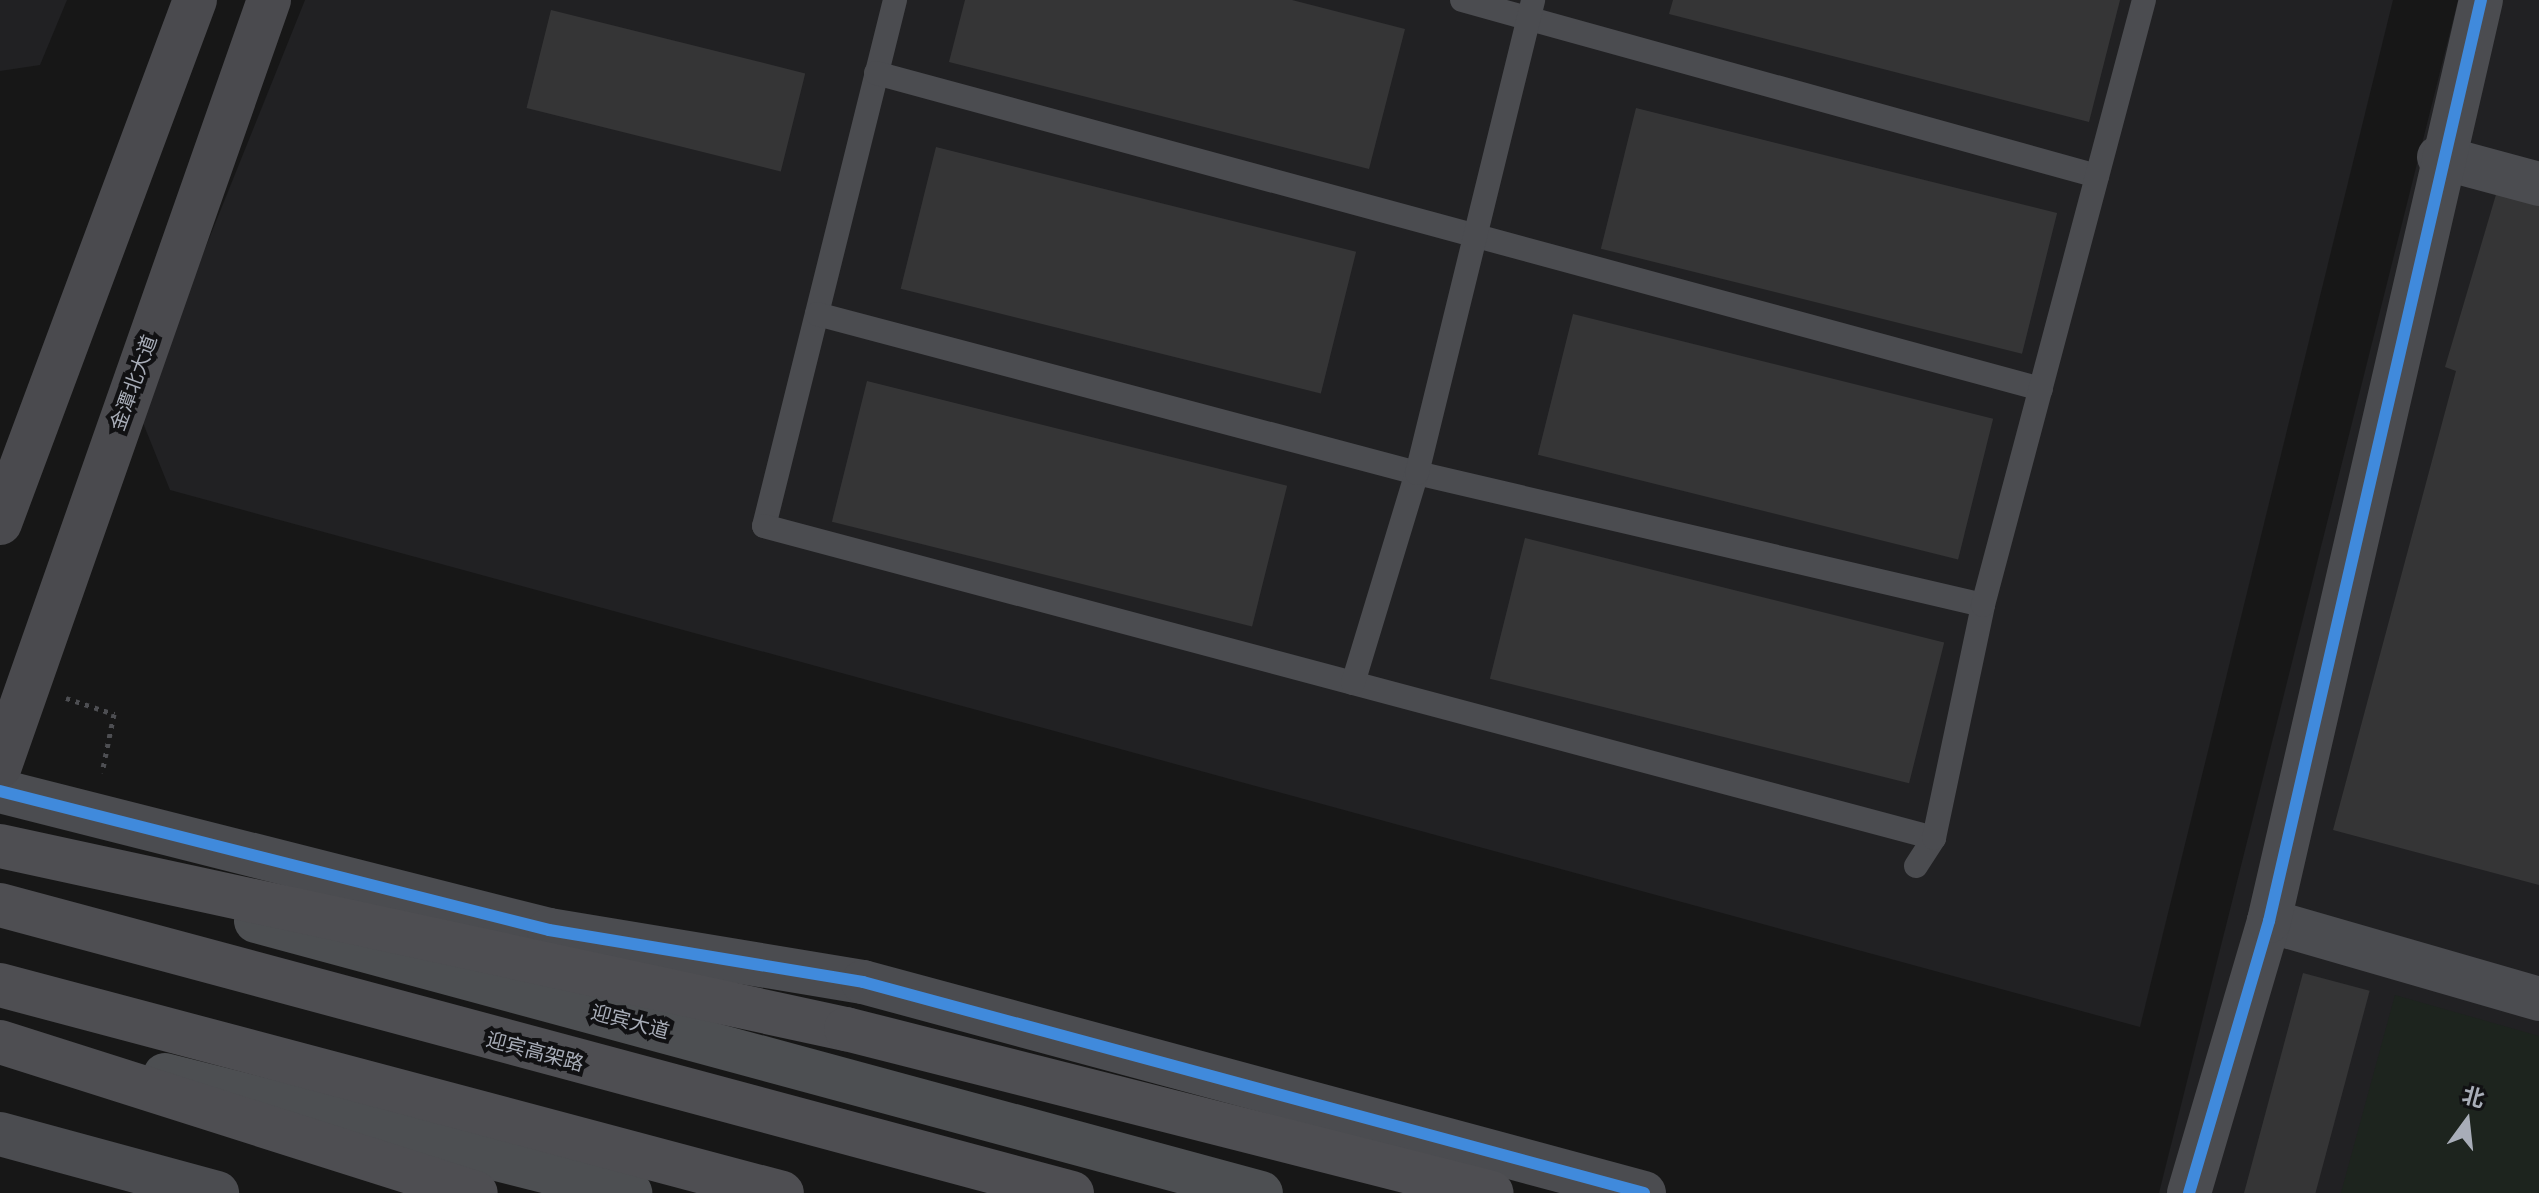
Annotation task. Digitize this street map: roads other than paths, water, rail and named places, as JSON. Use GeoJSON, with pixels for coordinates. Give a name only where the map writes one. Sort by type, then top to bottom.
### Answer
{"type":"FeatureCollection","features":[{"type":"Feature","properties":{"kind":"highway"},"geometry":{"type":"LineString","coordinates":[[0,847],[846,1029],[1492,1193]]}},
{"type":"Feature","properties":{"kind":"highway","name":"迎宾高架路"},"geometry":{"type":"LineString","coordinates":[[0,905],[1072,1193]]}},
{"type":"Feature","properties":{"kind":"highway"},"geometry":{"type":"LineString","coordinates":[[0,985],[782,1193]]}},
{"type":"Feature","properties":{"kind":"highway"},"geometry":{"type":"LineString","coordinates":[[0,1042],[476,1193]]}},
{"type":"Feature","properties":{"kind":"main road"},"geometry":{"type":"LineString","coordinates":[[0,523],[195,0]]}},
{"type":"Feature","properties":{"kind":"main road","name":"金潭北大道"},"geometry":{"type":"LineString","coordinates":[[0,766],[269,0]]}},
{"type":"Feature","properties":{"kind":"main road","name":"迎宾大道"},"geometry":{"type":"LineString","coordinates":[[0,847],[1261,1193]]}},
{"type":"Feature","properties":{"kind":"main road"},"geometry":{"type":"LineString","coordinates":[[0,1034],[630,1193]]}},
{"type":"Feature","properties":{"kind":"street"},"geometry":{"type":"LineString","coordinates":[[2189,1193],[2269,921],[2390,406],[2439,157],[2481,0]]}},
{"type":"Feature","properties":{"kind":"street"},"geometry":{"type":"LineString","coordinates":[[2439,157],[2539,184]]}},
{"type":"Feature","properties":{"kind":"street"},"geometry":{"type":"LineString","coordinates":[[0,791],[549,930],[863,982],[1644,1193]]}},
{"type":"Feature","properties":{"kind":"street"},"geometry":{"type":"LineString","coordinates":[[2269,921],[2539,999]]}},
{"type":"Feature","properties":{"kind":"street"},"geometry":{"type":"LineString","coordinates":[[0,1134],[217,1193]]}},
{"type":"Feature","properties":{"kind":"lane"},"geometry":{"type":"LineString","coordinates":[[895,0],[764,526],[1934,838]]}},
{"type":"Feature","properties":{"kind":"lane"},"geometry":{"type":"LineString","coordinates":[[1462,0],[1531,9],[2097,176]]}},
{"type":"Feature","properties":{"kind":"lane"},"geometry":{"type":"LineString","coordinates":[[1916,866],[1934,838],[1983,605],[2144,0]]}},
{"type":"Feature","properties":{"kind":"lane"},"geometry":{"type":"LineString","coordinates":[[1353,683],[1417,473],[1531,9]]}},
{"type":"Feature","properties":{"kind":"lane"},"geometry":{"type":"LineString","coordinates":[[876,73],[2041,389]]}},
{"type":"Feature","properties":{"kind":"lane"},"geometry":{"type":"LineString","coordinates":[[817,314],[1417,473],[1983,605]]}}]}
